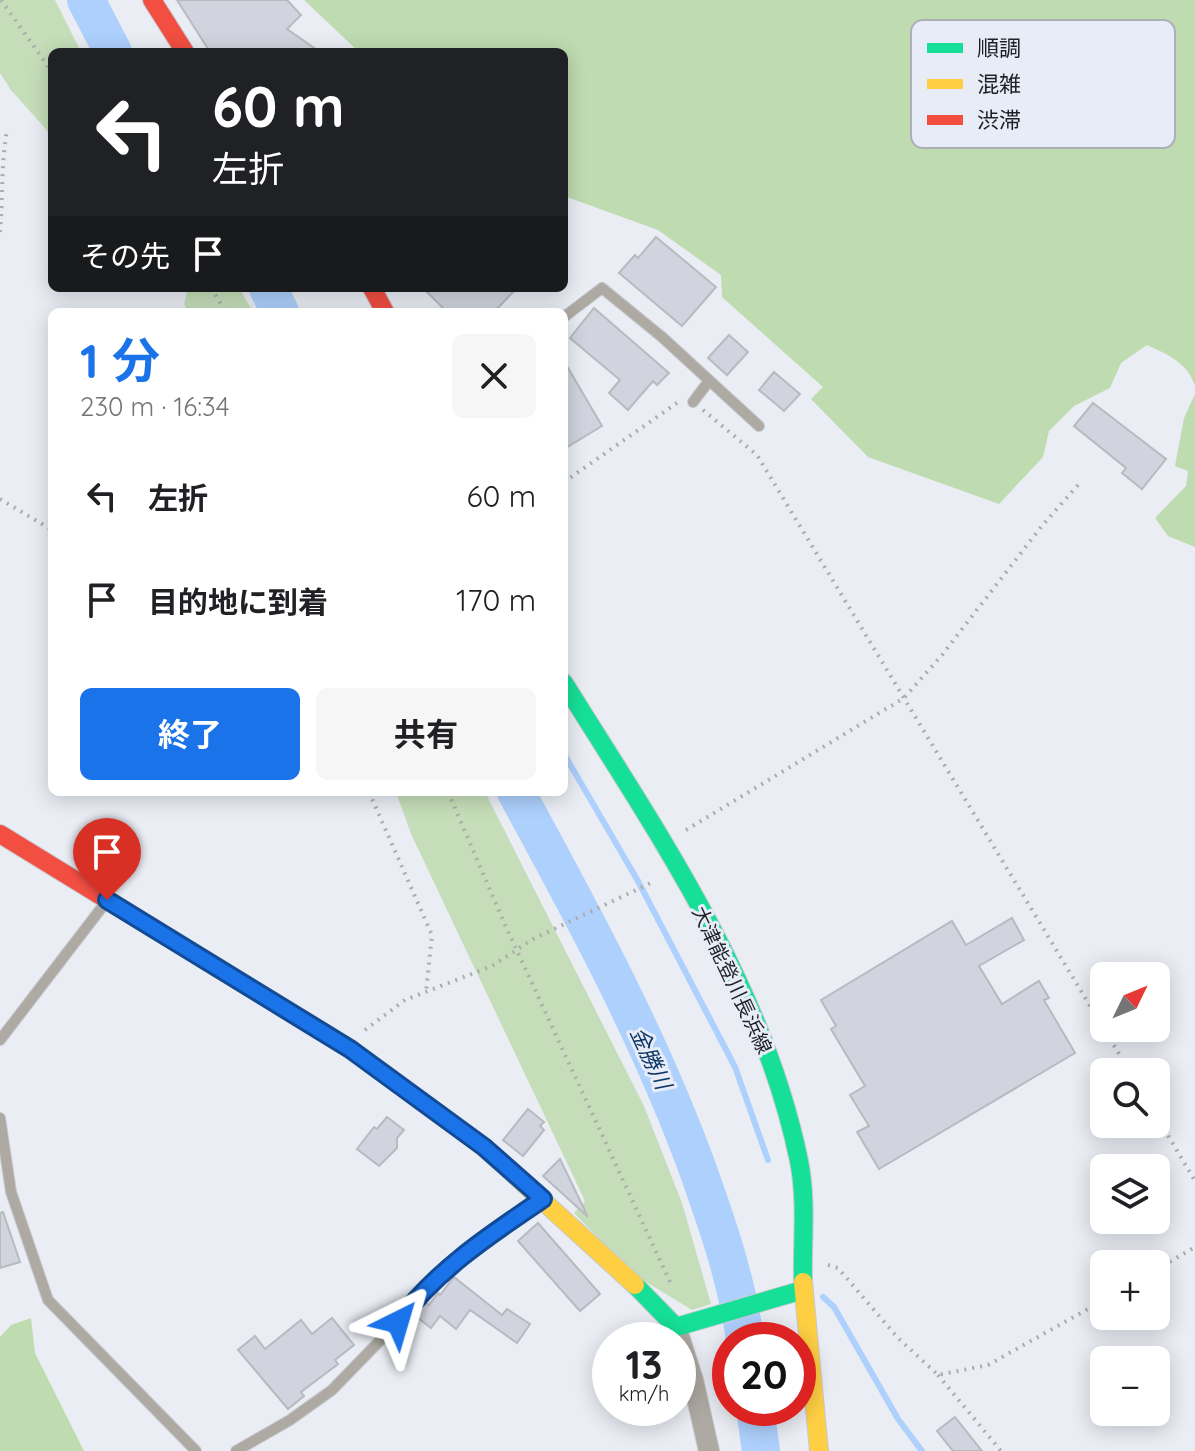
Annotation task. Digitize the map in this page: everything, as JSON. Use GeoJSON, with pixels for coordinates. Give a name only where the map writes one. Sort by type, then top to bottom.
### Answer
{"type":"FeatureCollection","features":[{"type":"Feature","properties":{"kind":"street"},"geometry":{"type":"LineString","coordinates":[[152,0],[182,48]]}},
{"type":"Feature","properties":{"kind":"street","name":"大津能登川長浜線"},"geometry":{"type":"LineString","coordinates":[[568,689],[663,843],[748,1005],[772,1065],[799,1161],[805,1213],[804,1257],[796,1292],[819,1451]]}},
{"type":"Feature","properties":{"kind":"street"},"geometry":{"type":"LineString","coordinates":[[0,834],[346,1046],[484,1147],[660,1307],[672,1322]]}},
{"type":"Feature","properties":{"kind":"street"},"geometry":{"type":"LineString","coordinates":[[696,1322],[796,1292]]}},
{"type":"Feature","properties":{"kind":"street"},"geometry":{"type":"LineString","coordinates":[[696,1393],[709,1451]]}},
{"type":"Feature","properties":{"kind":"lane"},"geometry":{"type":"LineString","coordinates":[[568,314],[602,288],[662,337],[759,426]]}},
{"type":"Feature","properties":{"kind":"lane"},"geometry":{"type":"LineString","coordinates":[[693,402],[709,381]]}},
{"type":"Feature","properties":{"kind":"lane"},"geometry":{"type":"LineString","coordinates":[[0,1040],[107,900]]}},
{"type":"Feature","properties":{"kind":"lane"},"geometry":{"type":"LineString","coordinates":[[0,1118],[6,1193],[48,1300],[196,1451]]}},
{"type":"Feature","properties":{"kind":"lane"},"geometry":{"type":"LineString","coordinates":[[236,1451],[290,1420],[332,1390],[398,1322],[413,1301],[462,1258],[543,1199]]}},
{"type":"Feature","properties":{"kind":"path"},"geometry":{"type":"LineString","coordinates":[[1,0],[48,66]]}},
{"type":"Feature","properties":{"kind":"path"},"geometry":{"type":"LineString","coordinates":[[0,232],[7,130]]}},
{"type":"Feature","properties":{"kind":"path"},"geometry":{"type":"LineString","coordinates":[[568,479],[687,396],[757,455],[1122,1058]]}},
{"type":"Feature","properties":{"kind":"path"},"geometry":{"type":"LineString","coordinates":[[663,843],[904,698],[1078,485]]}},
{"type":"Feature","properties":{"kind":"path"},"geometry":{"type":"LineString","coordinates":[[0,499],[48,528]]}},
{"type":"Feature","properties":{"kind":"path"},"geometry":{"type":"LineString","coordinates":[[371,796],[432,935],[426,992]]}},
{"type":"Feature","properties":{"kind":"path"},"geometry":{"type":"LineString","coordinates":[[450,796],[516,949],[672,1285]]}},
{"type":"Feature","properties":{"kind":"path"},"geometry":{"type":"LineString","coordinates":[[346,1046],[381,1015],[405,1000],[492,966],[533,939],[663,877]]}},
{"type":"Feature","properties":{"kind":"path"},"geometry":{"type":"LineString","coordinates":[[1170,1138],[1195,1181]]}},
{"type":"Feature","properties":{"kind":"path"},"geometry":{"type":"LineString","coordinates":[[1170,1262],[1195,1247]]}},
{"type":"Feature","properties":{"kind":"path"},"geometry":{"type":"LineString","coordinates":[[804,1257],[838,1268],[879,1318],[938,1375],[1001,1451]]}},
{"type":"Feature","properties":{"kind":"path"},"geometry":{"type":"LineString","coordinates":[[938,1375],[988,1365],[1090,1308]]}},
{"type":"Feature","properties":{"kind":"green space"},"geometry":{"type":"Polygon","coordinates":[[[0,0],[55,0],[79,48],[48,48],[48,132],[0,73],[0,0]]]}},
{"type":"Feature","properties":{"kind":"green space"},"geometry":{"type":"Polygon","coordinates":[[[304,0],[1195,0],[1195,386],[1182,365],[1147,345],[1121,363],[1110,388],[1074,406],[1049,431],[1043,457],[999,504],[868,457],[811,399],[823,387],[722,297],[721,275],[658,230],[568,197],[568,48],[355,48],[304,0]]]}},
{"type":"Feature","properties":{"kind":"green space"},"geometry":{"type":"Polygon","coordinates":[[[187,292],[241,292],[251,308],[186,308],[187,292]]]}},
{"type":"Feature","properties":{"kind":"green space"},"geometry":{"type":"Polygon","coordinates":[[[1195,394],[1195,547],[1168,536],[1155,518],[1186,486],[1188,471],[1175,466],[1184,418],[1195,394]]]}},
{"type":"Feature","properties":{"kind":"green space"},"geometry":{"type":"Polygon","coordinates":[[[397,796],[487,796],[644,1106],[682,1203],[711,1304],[692,1310],[633,1274],[574,1213],[585,1201],[411,834],[397,796]]]}},
{"type":"Feature","properties":{"kind":"green space"},"geometry":{"type":"Polygon","coordinates":[[[31,1318],[35,1353],[84,1451],[0,1451],[0,1337],[11,1325],[31,1318]]]}},
{"type":"Feature","properties":{"kind":"building"},"geometry":{"type":"Polygon","coordinates":[[[177,0],[287,0],[301,15],[287,29],[314,48],[207,48],[177,0]]]}},
{"type":"Feature","properties":{"kind":"building"},"geometry":{"type":"Polygon","coordinates":[[[656,237],[716,287],[682,326],[619,273],[635,255],[638,258],[656,237]]]}},
{"type":"Feature","properties":{"kind":"building"},"geometry":{"type":"Polygon","coordinates":[[[427,292],[513,292],[498,308],[443,308],[427,292]]]}},
{"type":"Feature","properties":{"kind":"building"},"geometry":{"type":"Polygon","coordinates":[[[594,308],[669,373],[657,385],[653,381],[628,410],[609,393],[620,380],[570,338],[594,308]]]}},
{"type":"Feature","properties":{"kind":"building"},"geometry":{"type":"Polygon","coordinates":[[[729,335],[748,352],[727,375],[708,358],[729,335]]]}},
{"type":"Feature","properties":{"kind":"building"},"geometry":{"type":"Polygon","coordinates":[[[568,368],[602,426],[568,447],[568,368]]]}},
{"type":"Feature","properties":{"kind":"building"},"geometry":{"type":"Polygon","coordinates":[[[774,372],[800,394],[784,411],[759,390],[774,372]]]}},
{"type":"Feature","properties":{"kind":"building"},"geometry":{"type":"Polygon","coordinates":[[[1093,403],[1166,459],[1142,489],[1122,473],[1126,468],[1074,426],[1093,403]]]}},
{"type":"Feature","properties":{"kind":"building"},"geometry":{"type":"Polygon","coordinates":[[[1012,918],[1024,940],[979,966],[1002,1004],[1039,981],[1049,998],[1044,1000],[1075,1053],[879,1169],[857,1132],[869,1126],[850,1095],[865,1086],[831,1029],[836,1026],[821,1000],[952,921],[966,945],[1012,918]]]}},
{"type":"Feature","properties":{"kind":"building"},"geometry":{"type":"Polygon","coordinates":[[[528,1109],[544,1122],[540,1126],[544,1130],[523,1156],[503,1140],[528,1109]]]}},
{"type":"Feature","properties":{"kind":"building"},"geometry":{"type":"Polygon","coordinates":[[[387,1117],[404,1130],[397,1138],[397,1148],[379,1166],[357,1149],[374,1127],[377,1129],[387,1117]]]}},
{"type":"Feature","properties":{"kind":"building"},"geometry":{"type":"Polygon","coordinates":[[[560,1159],[587,1215],[587,1216],[543,1176],[560,1159]]]}},
{"type":"Feature","properties":{"kind":"building"},"geometry":{"type":"Polygon","coordinates":[[[3,1212],[20,1262],[0,1268],[0,1213],[3,1212]]]}},
{"type":"Feature","properties":{"kind":"building"},"geometry":{"type":"Polygon","coordinates":[[[538,1223],[600,1294],[580,1311],[518,1241],[538,1223]]]}},
{"type":"Feature","properties":{"kind":"building"},"geometry":{"type":"Polygon","coordinates":[[[454,1277],[502,1315],[507,1309],[530,1324],[517,1343],[470,1310],[456,1329],[440,1316],[431,1328],[413,1314],[424,1302],[429,1305],[454,1277]]]}},
{"type":"Feature","properties":{"kind":"building"},"geometry":{"type":"Polygon","coordinates":[[[332,1318],[354,1345],[335,1360],[338,1364],[301,1392],[304,1396],[288,1409],[238,1350],[255,1336],[265,1349],[301,1320],[312,1334],[332,1318]]]}},
{"type":"Feature","properties":{"kind":"building"},"geometry":{"type":"Polygon","coordinates":[[[955,1417],[982,1451],[953,1451],[937,1431],[955,1417]]]}},
{"type":"Feature","properties":{"kind":"waterway","name":"金勝川"},"geometry":{"type":"LineString","coordinates":[[86,0],[111,48]]}},
{"type":"Feature","properties":{"kind":"waterway","name":"金勝川"},"geometry":{"type":"LineString","coordinates":[[270,292],[278,308]]}},
{"type":"Feature","properties":{"kind":"waterway"},"geometry":{"type":"LineString","coordinates":[[568,761],[638,881],[735,1067],[768,1160]]}},
{"type":"Feature","properties":{"kind":"waterway","name":"金勝川"},"geometry":{"type":"LineString","coordinates":[[518,796],[614,978],[659,1073],[726,1254],[742,1322]]}},
{"type":"Feature","properties":{"kind":"waterway"},"geometry":{"type":"LineString","coordinates":[[823,1297],[834,1307],[898,1419],[922,1451]]}},
{"type":"Feature","properties":{"kind":"waterway","name":"金勝川"},"geometry":{"type":"LineString","coordinates":[[758,1426],[761,1451]]}},
{"type":"Feature","properties":{"kind":"traffic: fast"},"geometry":{"type":"LineString","coordinates":[[568,689],[703,912],[760,1033],[782,1096],[799,1161],[804,1206],[803,1282]]}},
{"type":"Feature","properties":{"kind":"traffic: fast"},"geometry":{"type":"LineString","coordinates":[[635,1285],[676,1327],[803,1290]]}},
{"type":"Feature","properties":{"kind":"traffic: slow"},"geometry":{"type":"LineString","coordinates":[[352,1050],[484,1147],[635,1285]]}},
{"type":"Feature","properties":{"kind":"traffic: slow"},"geometry":{"type":"LineString","coordinates":[[803,1282],[819,1451]]}},
{"type":"Feature","properties":{"kind":"traffic: jam"},"geometry":{"type":"LineString","coordinates":[[152,0],[182,48]]}},
{"type":"Feature","properties":{"kind":"traffic: jam"},"geometry":{"type":"LineString","coordinates":[[374,292],[383,308]]}},
{"type":"Feature","properties":{"kind":"traffic: jam"},"geometry":{"type":"LineString","coordinates":[[0,834],[352,1050]]}},
{"type":"Feature","properties":{"kind":"route"},"geometry":{"type":"LineString","coordinates":[[107,900],[350,1049],[484,1147],[543,1199],[462,1258],[413,1301],[398,1322]]}}]}
